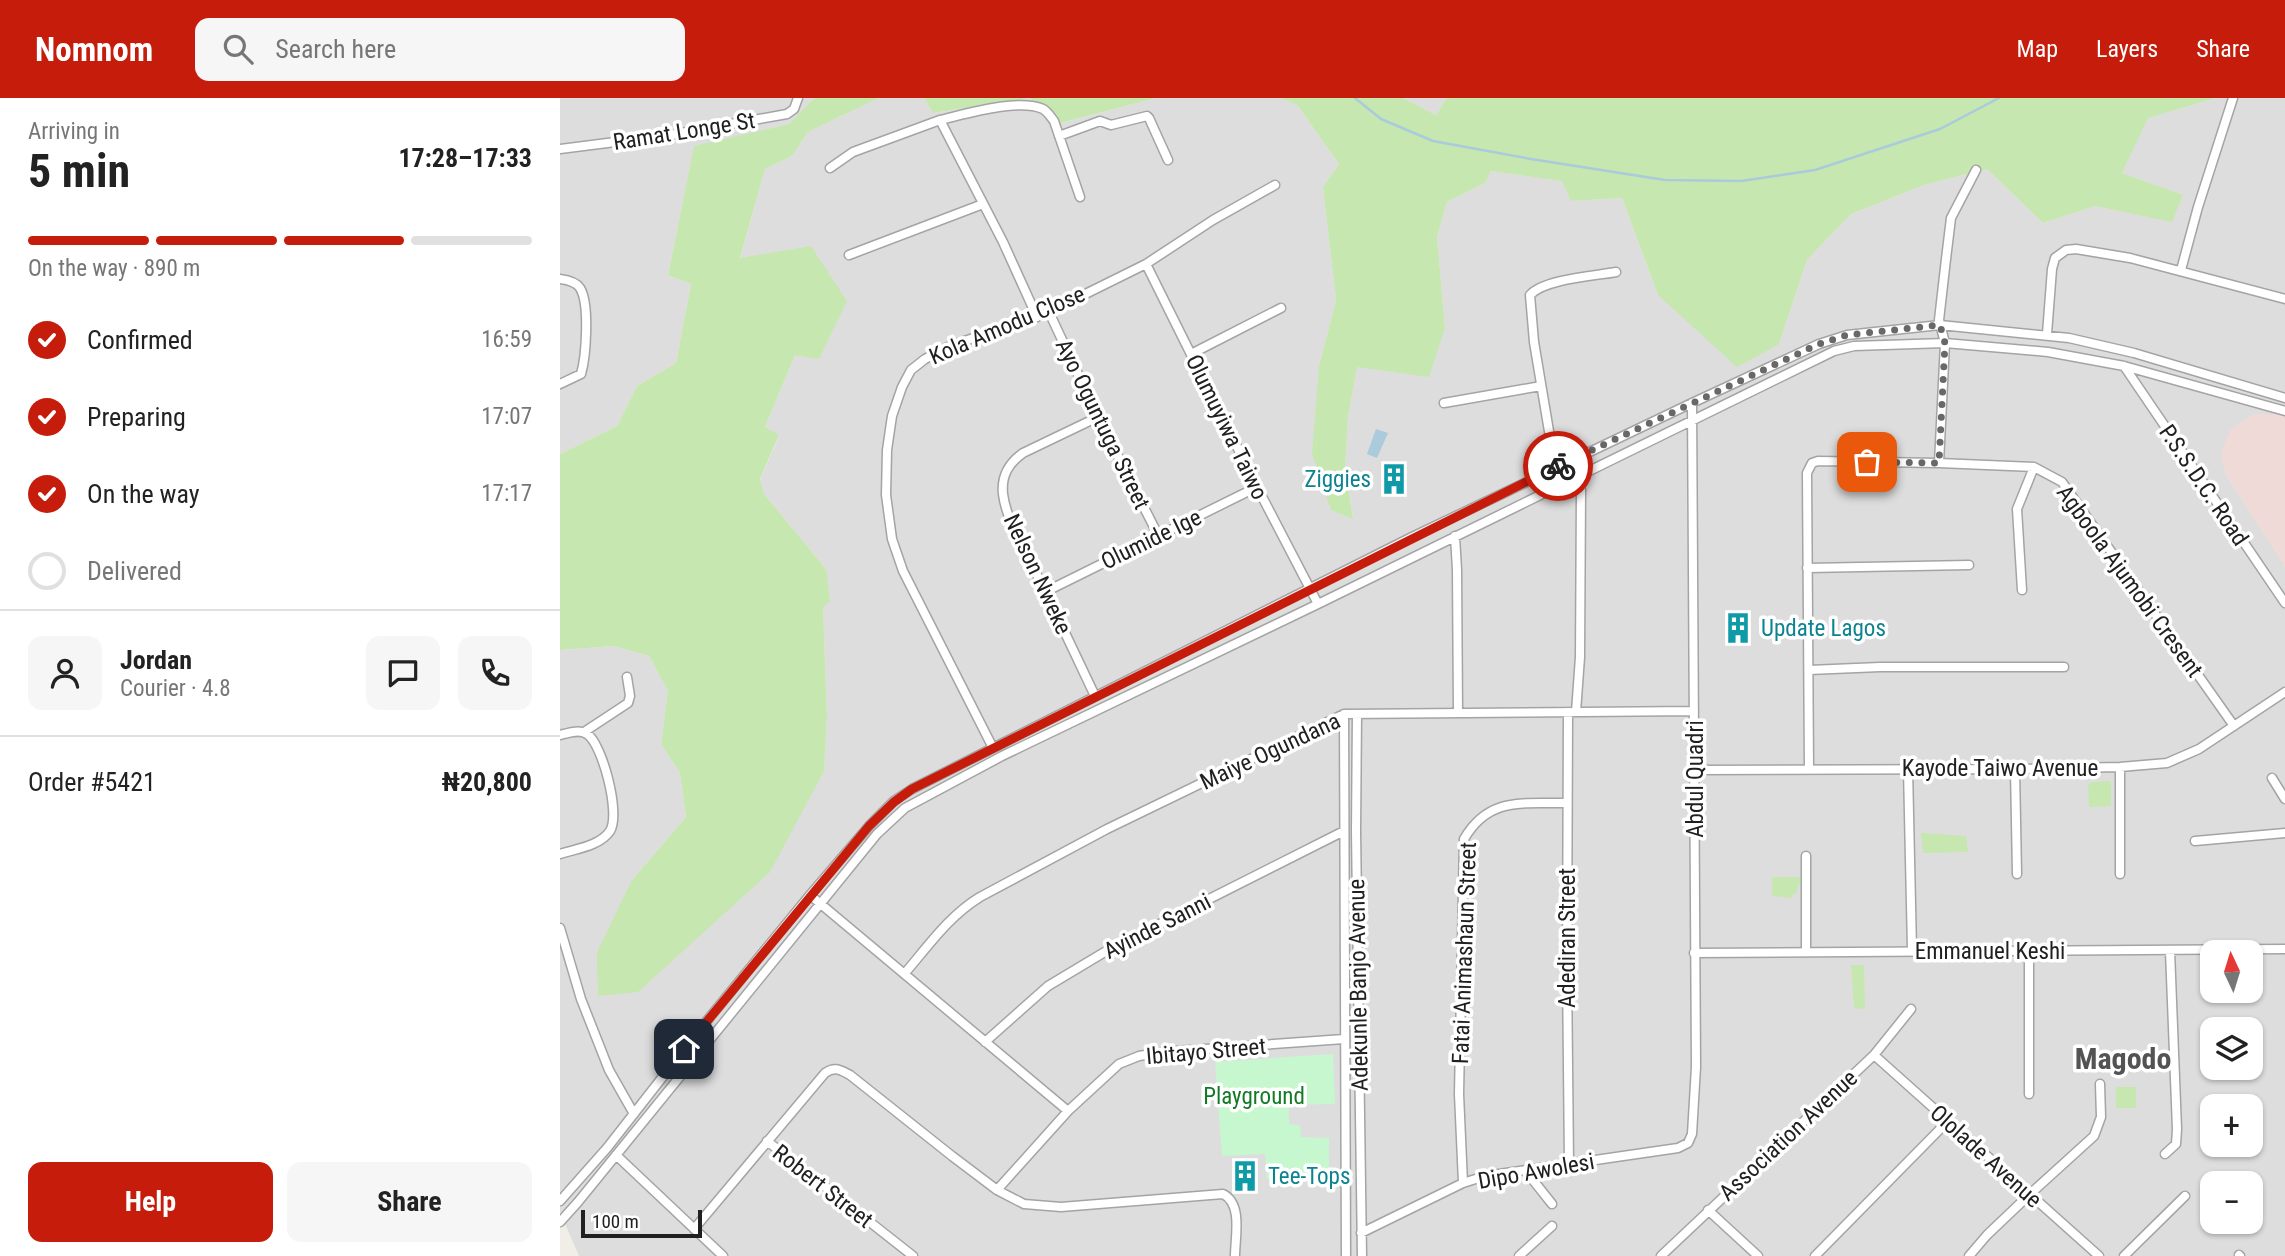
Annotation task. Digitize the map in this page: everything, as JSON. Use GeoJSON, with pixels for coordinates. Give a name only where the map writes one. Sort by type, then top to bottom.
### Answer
{"type":"FeatureCollection","features":[{"type":"Feature","properties":{"kind":"street","name":"Ramat Longe St"},"geometry":{"type":"LineString","coordinates":[[560,149],[670,135],[787,114],[794,109],[798,98]]}},
{"type":"Feature","properties":{"kind":"street"},"geometry":{"type":"LineString","coordinates":[[2181,270],[2232,98]]}},
{"type":"Feature","properties":{"kind":"street"},"geometry":{"type":"LineString","coordinates":[[830,168],[853,152],[940,120],[1008,106],[1034,106],[1046,111],[1054,121],[1080,197]]}},
{"type":"Feature","properties":{"kind":"street"},"geometry":{"type":"LineString","coordinates":[[1059,136],[1100,121],[1111,125],[1147,116],[1168,160]]}},
{"type":"Feature","properties":{"kind":"street"},"geometry":{"type":"LineString","coordinates":[[940,120],[1003,242],[1037,317]]}},
{"type":"Feature","properties":{"kind":"street"},"geometry":{"type":"LineString","coordinates":[[1939,463],[1945,343],[1939,320],[1951,218],[1976,170]]}},
{"type":"Feature","properties":{"kind":"street","name":"Kola Amodu Close"},"geometry":{"type":"LineString","coordinates":[[993,748],[902,571],[892,539],[886,495],[887,450],[892,416],[902,387],[911,370],[925,359],[950,346],[1049,312],[1146,264],[1213,220],[1275,185]]}},
{"type":"Feature","properties":{"kind":"street"},"geometry":{"type":"LineString","coordinates":[[849,255],[983,204]]}},
{"type":"Feature","properties":{"kind":"street"},"geometry":{"type":"LineString","coordinates":[[2047,334],[2052,269],[2055,258],[2066,250],[2076,249],[2130,258],[2285,299]]}},
{"type":"Feature","properties":{"kind":"street","name":"Olumuyiwa Taiwo"},"geometry":{"type":"LineString","coordinates":[[1146,264],[1256,487],[1318,604]]}},
{"type":"Feature","properties":{"kind":"street"},"geometry":{"type":"LineString","coordinates":[[1555,467],[1541,386],[1530,295],[1538,288],[1550,284],[1616,272]]}},
{"type":"Feature","properties":{"kind":"street"},"geometry":{"type":"LineString","coordinates":[[560,279],[574,282],[585,299],[584,362],[580,374],[560,384]]}},
{"type":"Feature","properties":{"kind":"street"},"geometry":{"type":"LineString","coordinates":[[1191,354],[1281,308]]}},
{"type":"Feature","properties":{"kind":"street","name":"Ayo Oguntuga Street"},"geometry":{"type":"LineString","coordinates":[[1049,312],[1158,535]]}},
{"type":"Feature","properties":{"kind":"street"},"geometry":{"type":"LineString","coordinates":[[560,1200],[607,1148],[701,1028],[869,826],[912,789],[1555,467],[1692,403],[1819,344],[1847,335],[1940,325],[2047,334],[2125,351],[2285,398]]}},
{"type":"Feature","properties":{"kind":"street"},"geometry":{"type":"LineString","coordinates":[[560,1222],[877,834],[905,808],[1002,756],[1834,351],[1854,346],[1945,343],[2048,352],[2124,366],[2285,411]]}},
{"type":"Feature","properties":{"kind":"street"},"geometry":{"type":"LineString","coordinates":[[2124,366],[2125,351]]}},
{"type":"Feature","properties":{"kind":"street","name":"P.S.S.D.C. Road"},"geometry":{"type":"LineString","coordinates":[[2124,366],[2285,603]]}},
{"type":"Feature","properties":{"kind":"street"},"geometry":{"type":"LineString","coordinates":[[1444,403],[1541,386]]}},
{"type":"Feature","properties":{"kind":"street","name":"Abdul Quadri"},"geometry":{"type":"LineString","coordinates":[[1678,1149],[1688,1143],[1692,1134],[1696,1067],[1692,403]]}},
{"type":"Feature","properties":{"kind":"street","name":"Nelson Nweke"},"geometry":{"type":"LineString","coordinates":[[1094,696],[1005,504],[1003,491],[1006,470],[1013,460],[1098,417]]}},
{"type":"Feature","properties":{"kind":"street","name":"Agboola Ajumobi Cresent"},"geometry":{"type":"LineString","coordinates":[[1809,769],[1807,473],[1812,463],[1939,463],[2034,467],[2062,482],[2234,726]]}},
{"type":"Feature","properties":{"kind":"street"},"geometry":{"type":"LineString","coordinates":[[2022,590],[2017,509],[2034,467]]}},
{"type":"Feature","properties":{"kind":"street","name":"Olumide Ige"},"geometry":{"type":"LineString","coordinates":[[1045,592],[1256,487]]}},
{"type":"Feature","properties":{"kind":"street","name":"Adediran Street"},"geometry":{"type":"LineString","coordinates":[[1569,1163],[1567,803],[1572,712],[1580,657],[1581,490]]}},
{"type":"Feature","properties":{"kind":"street"},"geometry":{"type":"LineString","coordinates":[[1455,536],[1458,713]]}},
{"type":"Feature","properties":{"kind":"street"},"geometry":{"type":"LineString","coordinates":[[1807,568],[1969,565]]}},
{"type":"Feature","properties":{"kind":"street"},"geometry":{"type":"LineString","coordinates":[[1809,670],[1880,667],[2064,667]]}},
{"type":"Feature","properties":{"kind":"street"},"geometry":{"type":"LineString","coordinates":[[560,736],[584,732],[628,703],[630,696],[627,677]]}},
{"type":"Feature","properties":{"kind":"street","name":"Kayode Taiwo Avenue"},"geometry":{"type":"LineString","coordinates":[[1695,771],[2015,769],[2120,767],[2167,763],[2191,753],[2285,692]]}},
{"type":"Feature","properties":{"kind":"street","name":"Maiye Ogundana"},"geometry":{"type":"LineString","coordinates":[[905,973],[948,922],[980,897],[1107,829],[1344,715],[1694,711]]}},
{"type":"Feature","properties":{"kind":"street","name":"Adekunle Banjo Avenue"},"geometry":{"type":"LineString","coordinates":[[1357,714],[1362,1256]]}},
{"type":"Feature","properties":{"kind":"street","name":"Adekunle Banjo Avenue"},"geometry":{"type":"LineString","coordinates":[[1344,715],[1346,1256]]}},
{"type":"Feature","properties":{"kind":"street"},"geometry":{"type":"LineString","coordinates":[[560,854],[602,838],[610,832],[615,816],[614,798],[594,740],[584,732]]}},
{"type":"Feature","properties":{"kind":"street"},"geometry":{"type":"LineString","coordinates":[[2120,767],[2120,874]]}},
{"type":"Feature","properties":{"kind":"street"},"geometry":{"type":"LineString","coordinates":[[1908,769],[1912,950]]}},
{"type":"Feature","properties":{"kind":"street"},"geometry":{"type":"LineString","coordinates":[[2015,769],[2017,874]]}},
{"type":"Feature","properties":{"kind":"street"},"geometry":{"type":"LineString","coordinates":[[2272,778],[2285,799]]}},
{"type":"Feature","properties":{"kind":"street","name":"Fatai Animashaun Street"},"geometry":{"type":"LineString","coordinates":[[1463,1183],[1460,1094],[1464,839],[1474,823],[1496,809],[1528,804],[1567,803]]}},
{"type":"Feature","properties":{"kind":"street","name":"Ayinde Sanni"},"geometry":{"type":"LineString","coordinates":[[985,1042],[1048,986],[1096,957],[1344,831]]}},
{"type":"Feature","properties":{"kind":"street"},"geometry":{"type":"LineString","coordinates":[[2195,841],[2285,833]]}},
{"type":"Feature","properties":{"kind":"street"},"geometry":{"type":"LineString","coordinates":[[1806,856],[1806,952]]}},
{"type":"Feature","properties":{"kind":"street"},"geometry":{"type":"LineString","coordinates":[[810,895],[1068,1111]]}},
{"type":"Feature","properties":{"kind":"street"},"geometry":{"type":"LineString","coordinates":[[560,928],[581,999],[604,1058],[634,1114]]}},
{"type":"Feature","properties":{"kind":"street","name":"Emmanuel Keshi"},"geometry":{"type":"LineString","coordinates":[[1694,953],[2285,950]]}},
{"type":"Feature","properties":{"kind":"street"},"geometry":{"type":"LineString","coordinates":[[2029,951],[2029,1094]]}},
{"type":"Feature","properties":{"kind":"street"},"geometry":{"type":"LineString","coordinates":[[2165,1154],[2176,1144],[2177,1129],[2170,951]]}},
{"type":"Feature","properties":{"kind":"street","name":"Association Avenue"},"geometry":{"type":"LineString","coordinates":[[1661,1256],[1874,1055],[1911,1009]]}},
{"type":"Feature","properties":{"kind":"street","name":"Ibitayo Street"},"geometry":{"type":"LineString","coordinates":[[998,1190],[1068,1111],[1119,1064],[1139,1056],[1344,1039]]}},
{"type":"Feature","properties":{"kind":"street","name":"Ololade Avenue"},"geometry":{"type":"LineString","coordinates":[[1874,1055],[2099,1256]]}},
{"type":"Feature","properties":{"kind":"street"},"geometry":{"type":"LineString","coordinates":[[694,1229],[825,1073],[831,1069],[840,1069],[998,1190],[1024,1204],[1061,1207],[1223,1194],[1234,1205],[1236,1214],[1235,1256]]}},
{"type":"Feature","properties":{"kind":"street"},"geometry":{"type":"LineString","coordinates":[[1969,1256],[1987,1235],[2094,1136],[2101,1117],[2100,1084]]}},
{"type":"Feature","properties":{"kind":"street"},"geometry":{"type":"LineString","coordinates":[[1815,1256],[1948,1121]]}},
{"type":"Feature","properties":{"kind":"street","name":"Robert Street"},"geometry":{"type":"LineString","coordinates":[[767,1141],[913,1256]]}},
{"type":"Feature","properties":{"kind":"street","name":"Dipo Awolesi"},"geometry":{"type":"LineString","coordinates":[[1362,1233],[1463,1183],[1485,1176],[1678,1149]]}},
{"type":"Feature","properties":{"kind":"street"},"geometry":{"type":"LineString","coordinates":[[616,1155],[723,1256]]}},
{"type":"Feature","properties":{"kind":"street"},"geometry":{"type":"LineString","coordinates":[[1525,1170],[1552,1204]]}},
{"type":"Feature","properties":{"kind":"street"},"geometry":{"type":"LineString","coordinates":[[574,1186],[585,1194]]}},
{"type":"Feature","properties":{"kind":"street"},"geometry":{"type":"LineString","coordinates":[[2124,1256],[2185,1196]]}},
{"type":"Feature","properties":{"kind":"street"},"geometry":{"type":"LineString","coordinates":[[1708,1210],[1758,1256]]}},
{"type":"Feature","properties":{"kind":"street"},"geometry":{"type":"LineString","coordinates":[[1519,1256],[1552,1226]]}},
{"type":"Feature","properties":{"kind":"shaded area"},"geometry":{"type":"Polygon","coordinates":[[[560,98],[816,98],[789,124],[694,147],[668,275],[691,284],[676,363],[637,386],[617,426],[560,454],[560,98]]]}},
{"type":"Feature","properties":{"kind":"shaded area"},"geometry":{"type":"Polygon","coordinates":[[[879,98],[924,98],[933,113],[1030,98],[1062,123],[1156,98],[1281,98],[1297,105],[1339,164],[1323,187],[1336,300],[1319,366],[1353,518],[1345,467],[1348,417],[1357,366],[1445,328],[1437,237],[1447,202],[1485,183],[1491,171],[1563,181],[1571,201],[1622,198],[1658,295],[1779,344],[1807,260],[1851,214],[1924,185],[1987,169],[2043,223],[2095,206],[2172,221],[2182,195],[2122,173],[2147,118],[2216,98],[2285,98],[2285,415],[2225,473],[2285,566],[2285,1256],[579,1256],[560,1212],[560,650],[614,646],[649,656],[668,691],[661,744],[680,773],[686,817],[632,880],[824,771],[827,718],[823,607],[826,569],[764,494],[760,480],[779,436],[765,427],[795,355],[740,259],[765,169],[792,156],[808,132],[879,98]]]}},
{"type":"Feature","properties":{"kind":"shaded area"},"geometry":{"type":"Polygon","coordinates":[[[1403,98],[1447,98],[1436,115],[1403,98]]]}},
{"type":"Feature","properties":{"kind":"shaded area"},"geometry":{"type":"Polygon","coordinates":[[[2254,414],[2285,415],[2285,566],[2225,473],[2221,454],[2230,430],[2254,414]]]}},
{"type":"Feature","properties":{"kind":"green space"},"geometry":{"type":"Polygon","coordinates":[[[816,98],[879,98],[808,132],[792,156],[765,169],[740,258],[811,246],[847,301],[819,359],[795,355],[765,427],[779,435],[760,479],[764,494],[826,569],[830,601],[823,607],[827,718],[824,771],[770,872],[638,992],[598,996],[597,952],[632,880],[686,817],[680,773],[661,744],[668,691],[649,656],[614,646],[560,650],[560,454],[617,426],[637,386],[676,363],[691,284],[668,275],[694,146],[789,124],[816,98]]]}},
{"type":"Feature","properties":{"kind":"green space"},"geometry":{"type":"Polygon","coordinates":[[[924,98],[1030,98],[933,113],[924,98]]]}},
{"type":"Feature","properties":{"kind":"green space"},"geometry":{"type":"Polygon","coordinates":[[[1030,98],[1156,98],[1061,123],[1030,98]]]}},
{"type":"Feature","properties":{"kind":"green space"},"geometry":{"type":"Polygon","coordinates":[[[1281,98],[1403,98],[1436,115],[1447,98],[2216,98],[2148,118],[2122,173],[2183,195],[2172,222],[2095,206],[2043,223],[1987,169],[1924,185],[1851,214],[1807,260],[1779,344],[1737,367],[1658,295],[1622,198],[1571,201],[1562,181],[1491,171],[1485,183],[1447,202],[1437,237],[1445,328],[1429,377],[1357,367],[1348,417],[1345,467],[1353,519],[1331,510],[1312,454],[1319,366],[1336,300],[1323,187],[1339,164],[1297,105],[1281,98]]]}},
{"type":"Feature","properties":{"kind":"green space"},"geometry":{"type":"Polygon","coordinates":[[[2111,781],[2111,806],[2089,807],[2088,786],[2091,782],[2111,781]]]}},
{"type":"Feature","properties":{"kind":"green space"},"geometry":{"type":"Polygon","coordinates":[[[1921,833],[1966,836],[1968,852],[1923,853],[1921,833]]]}},
{"type":"Feature","properties":{"kind":"green space"},"geometry":{"type":"Polygon","coordinates":[[[1772,877],[1802,877],[1797,893],[1793,894],[1792,898],[1772,896],[1772,877]]]}},
{"type":"Feature","properties":{"kind":"green space"},"geometry":{"type":"Polygon","coordinates":[[[1851,965],[1864,965],[1865,1009],[1854,1008],[1851,965]]]}},
{"type":"Feature","properties":{"kind":"green space","name":"Playground"},"geometry":{"type":"Polygon","coordinates":[[[1333,1054],[1335,1104],[1289,1105],[1289,1124],[1300,1125],[1301,1137],[1329,1138],[1329,1177],[1267,1179],[1265,1154],[1222,1156],[1215,1062],[1333,1054]]]}},
{"type":"Feature","properties":{"kind":"green space"},"geometry":{"type":"Polygon","coordinates":[[[2116,1087],[2136,1087],[2136,1108],[2116,1108],[2116,1087]]]}},
{"type":"Feature","properties":{"kind":"water"},"geometry":{"type":"Polygon","coordinates":[[[1376,429],[1388,433],[1377,458],[1367,454],[1376,429]]]}},
{"type":"Feature","properties":{"kind":"waterway"},"geometry":{"type":"LineString","coordinates":[[1355,98],[1381,119],[1433,141],[1665,180],[1741,181],[1815,170],[1940,129],[1999,98]]}},
{"type":"Feature","properties":{"kind":"way so far"},"geometry":{"type":"LineString","coordinates":[[1558,466],[1819,344],[1847,335],[1940,325],[1945,343],[1945,359],[1939,463],[1867,462]]}},
{"type":"Feature","properties":{"kind":"place","name":"Ziggies"},"geometry":{"type":"Point","coordinates":[1394,479]}},
{"type":"Feature","properties":{"kind":"place","name":"Update Lagos"},"geometry":{"type":"Point","coordinates":[1738,628]}},
{"type":"Feature","properties":{"kind":"place","name":"Tee-Tops"},"geometry":{"type":"Point","coordinates":[1245,1176]}},
{"type":"Feature","properties":{"kind":"district","name":"Magodo"},"geometry":{"type":"Point","coordinates":[2123,1059]}},
{"type":"Feature","properties":{"kind":"route"},"geometry":{"type":"LineString","coordinates":[[684,1049],[869,826],[912,789],[1558,466]]}}]}
